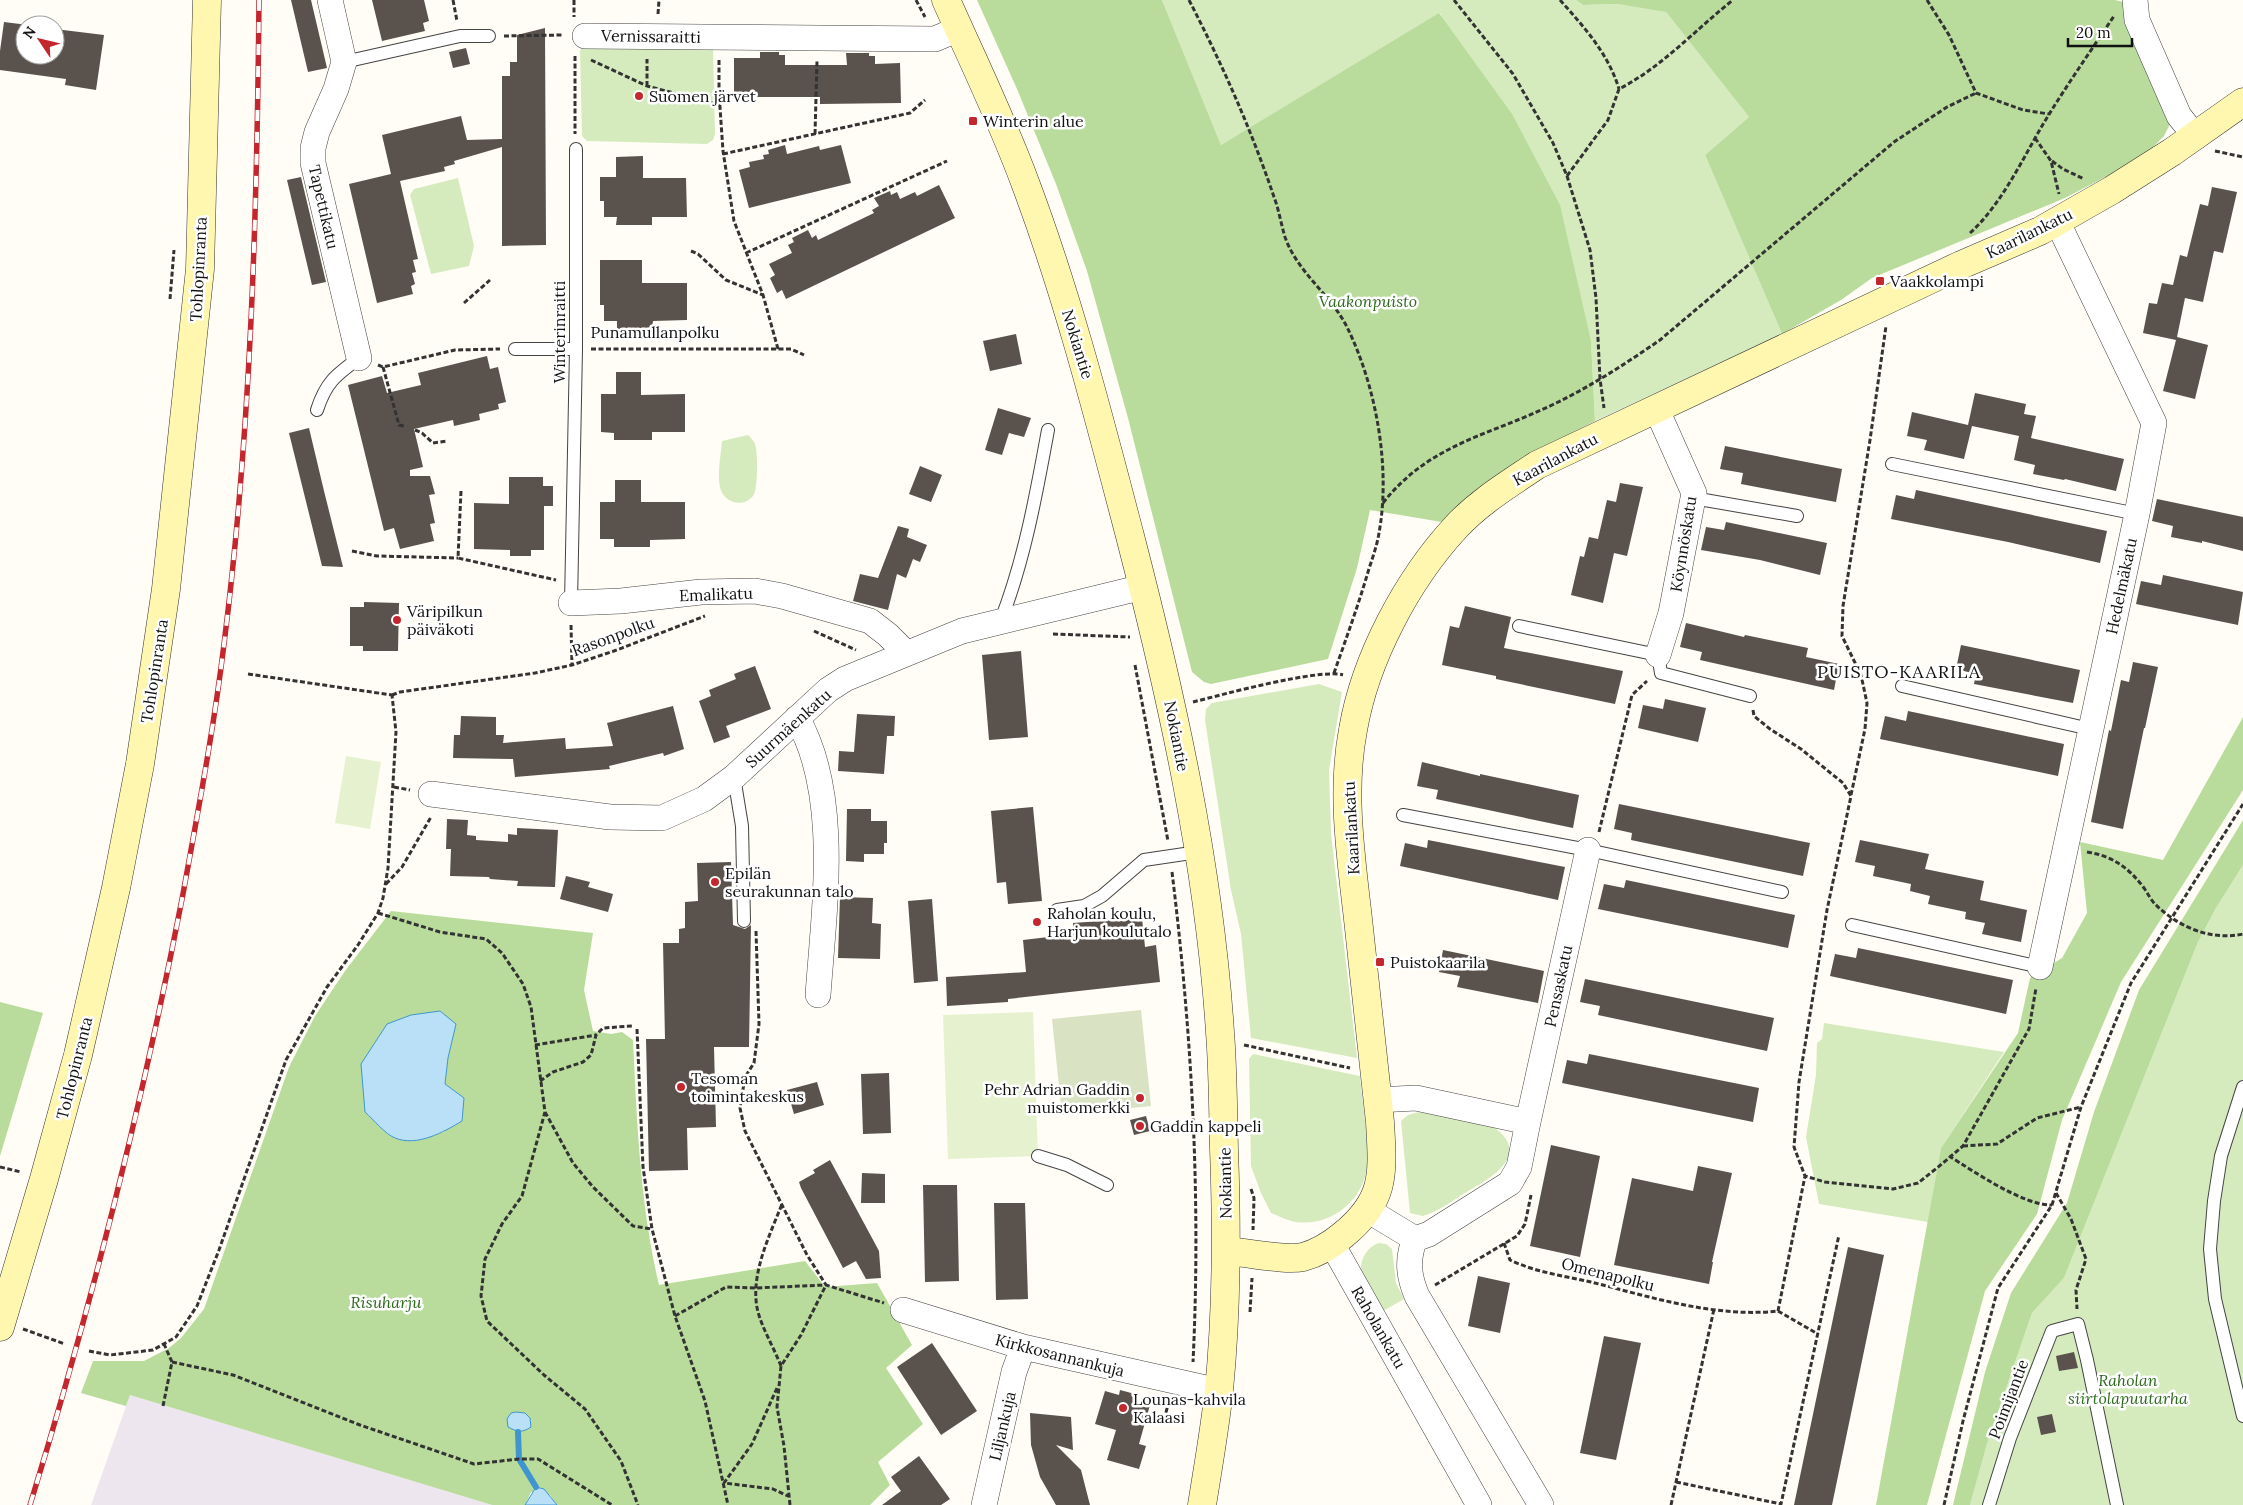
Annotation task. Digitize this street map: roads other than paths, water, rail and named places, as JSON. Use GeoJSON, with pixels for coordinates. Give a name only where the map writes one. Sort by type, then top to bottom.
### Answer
{"type":"FeatureCollection","features":[{"type":"Feature","properties":{"kind":"street","name":"Tohlopinranta"},"geometry":{"type":"LineString","coordinates":[[8,1326],[44,1179],[78,1055],[116,888],[140,764],[166,589],[200,269],[207,0]]}},
{"type":"Feature","properties":{"kind":"street","name":"Tapettikatu"},"geometry":{"type":"LineString","coordinates":[[330,0],[344,62],[336,89],[317,132],[313,148],[313,163],[359,358]]}},
{"type":"Feature","properties":{"kind":"street","name":"Nokiantie"},"geometry":{"type":"LineString","coordinates":[[946,0],[947,34],[1026,185],[1060,282],[1088,376],[1172,707],[1198,852],[1215,974],[1221,1046],[1226,1251],[1219,1392],[1202,1505]]}},
{"type":"Feature","properties":{"kind":"street"},"geometry":{"type":"LineString","coordinates":[[2126,5],[2137,20],[2179,116],[2201,143]]}},
{"type":"Feature","properties":{"kind":"street","name":"Vernissaraitti"},"geometry":{"type":"LineString","coordinates":[[581,48],[720,37],[817,38],[947,34]]}},
{"type":"Feature","properties":{"kind":"street","name":"Kaarilankatu"},"geometry":{"type":"LineString","coordinates":[[1369,1211],[1378,1189],[1382,1168],[1348,811],[1352,730],[1365,683],[1388,626],[1417,577],[1456,527],[1496,492],[1537,465],[1961,265],[2040,231],[2201,143],[2243,102]]}},
{"type":"Feature","properties":{"kind":"street","name":"Hedelmäkatu"},"geometry":{"type":"LineString","coordinates":[[2040,967],[2137,514],[2154,423],[2063,218]]}},
{"type":"Feature","properties":{"kind":"street","name":"Köynnöskatu"},"geometry":{"type":"LineString","coordinates":[[1656,408],[1675,446],[1694,493],[1671,612],[1658,655]]}},
{"type":"Feature","properties":{"kind":"street","name":"Suurmäenkatu"},"geometry":{"type":"LineString","coordinates":[[438,795],[610,818],[662,818],[704,799],[734,777],[797,718],[833,686],[844,679],[905,652],[962,631],[1143,587]]}},
{"type":"Feature","properties":{"kind":"street","name":"Emalikatu"},"geometry":{"type":"LineString","coordinates":[[571,593],[621,601],[702,592],[755,591],[800,600],[870,621],[905,652]]}},
{"type":"Feature","properties":{"kind":"street"},"geometry":{"type":"LineString","coordinates":[[797,718],[805,732],[814,758],[823,806],[826,877],[818,995]]}},
{"type":"Feature","properties":{"kind":"street","name":"Pensaskatu"},"geometry":{"type":"LineString","coordinates":[[1415,1238],[1429,1234],[1502,1190],[1516,1175],[1588,850]]}},
{"type":"Feature","properties":{"kind":"street"},"geometry":{"type":"LineString","coordinates":[[1377,1100],[1409,1097],[1441,1102],[1528,1122]]}},
{"type":"Feature","properties":{"kind":"street"},"geometry":{"type":"LineString","coordinates":[[1226,1251],[1302,1257],[1332,1244],[1369,1211],[1415,1238],[1411,1249],[1408,1271],[1417,1296],[1541,1505]]}},
{"type":"Feature","properties":{"kind":"street","name":"Raholankatu"},"geometry":{"type":"LineString","coordinates":[[1332,1244],[1476,1503]]}},
{"type":"Feature","properties":{"kind":"street","name":"Kirkkosannankuja"},"geometry":{"type":"LineString","coordinates":[[904,1310],[1022,1347],[1219,1392]]}},
{"type":"Feature","properties":{"kind":"street","name":"Liljankuja"},"geometry":{"type":"LineString","coordinates":[[984,1505],[1014,1372],[1022,1347]]}},
{"type":"Feature","properties":{"kind":"lane"},"geometry":{"type":"LineString","coordinates":[[344,62],[460,36],[489,36]]}},
{"type":"Feature","properties":{"kind":"lane","name":"Winterinraitti"},"geometry":{"type":"LineString","coordinates":[[571,593],[576,349],[576,149]]}},
{"type":"Feature","properties":{"kind":"lane","name":"Punamullanpolku"},"geometry":{"type":"LineString","coordinates":[[514,349],[576,349]]}},
{"type":"Feature","properties":{"kind":"lane"},"geometry":{"type":"LineString","coordinates":[[317,410],[322,392],[332,379],[359,358]]}},
{"type":"Feature","properties":{"kind":"lane"},"geometry":{"type":"LineString","coordinates":[[1001,620],[1016,581],[1033,513],[1048,430]]}},
{"type":"Feature","properties":{"kind":"lane"},"geometry":{"type":"LineString","coordinates":[[1892,464],[2137,514]]}},
{"type":"Feature","properties":{"kind":"lane"},"geometry":{"type":"LineString","coordinates":[[1693,498],[1797,516]]}},
{"type":"Feature","properties":{"kind":"lane"},"geometry":{"type":"LineString","coordinates":[[1519,626],[1658,655],[1661,673],[1750,696]]}},
{"type":"Feature","properties":{"kind":"lane"},"geometry":{"type":"LineString","coordinates":[[1902,686],[2090,729]]}},
{"type":"Feature","properties":{"kind":"lane"},"geometry":{"type":"LineString","coordinates":[[734,777],[742,826],[744,921]]}},
{"type":"Feature","properties":{"kind":"lane"},"geometry":{"type":"LineString","coordinates":[[1403,815],[1588,850],[1782,892]]}},
{"type":"Feature","properties":{"kind":"lane"},"geometry":{"type":"LineString","coordinates":[[1057,910],[1084,906],[1102,896],[1144,860],[1198,852]]}},
{"type":"Feature","properties":{"kind":"lane"},"geometry":{"type":"LineString","coordinates":[[1852,925],[2040,967]]}},
{"type":"Feature","properties":{"kind":"lane"},"geometry":{"type":"LineString","coordinates":[[2243,1087],[2240,1108],[2222,1156],[2214,1201],[2210,1249],[2214,1299],[2243,1416]]}},
{"type":"Feature","properties":{"kind":"lane"},"geometry":{"type":"LineString","coordinates":[[1038,1156],[1067,1165],[1107,1185]]}},
{"type":"Feature","properties":{"kind":"lane","name":"Poimijantie"},"geometry":{"type":"LineString","coordinates":[[1989,1505],[2010,1438],[2052,1331],[2078,1324],[2117,1505]]}},
{"type":"Feature","properties":{"kind":"water"},"geometry":{"type":"Polygon","coordinates":[[[440,1011],[456,1024],[448,1058],[445,1084],[464,1098],[462,1121],[430,1137],[412,1141],[395,1138],[383,1130],[365,1112],[361,1064],[387,1024],[411,1015],[440,1011]]]}},
{"type":"Feature","properties":{"kind":"water"},"geometry":{"type":"Polygon","coordinates":[[[511,1413],[525,1413],[530,1418],[531,1427],[520,1431],[508,1427],[507,1419],[511,1413]]]}},
{"type":"Feature","properties":{"kind":"water"},"geometry":{"type":"Polygon","coordinates":[[[536,1487],[544,1489],[557,1505],[525,1505],[536,1487]]]}},
{"type":"Feature","properties":{"kind":"waterway"},"geometry":{"type":"LineString","coordinates":[[518,1432],[519,1459],[536,1487]]}},
{"type":"Feature","properties":{"kind":"railway"},"geometry":{"type":"LineString","coordinates":[[30,1505],[95,1278],[151,1049],[183,894],[215,707],[224,644],[241,483],[251,323],[259,0]]}},
{"type":"Feature","properties":{"kind":"place","name":"Suomen järvet"},"geometry":{"type":"Point","coordinates":[639,96]}},
{"type":"Feature","properties":{"kind":"place","name":"Winterin alue"},"geometry":{"type":"Point","coordinates":[973,121]}},
{"type":"Feature","properties":{"kind":"place","name":"Vaakkolampi"},"geometry":{"type":"Point","coordinates":[1880,281]}},
{"type":"Feature","properties":{"kind":"place","name":"Väripilkun päiväkoti"},"geometry":{"type":"Point","coordinates":[397,620]}},
{"type":"Feature","properties":{"kind":"place","name":"Epilän seurakunnan talo"},"geometry":{"type":"Point","coordinates":[715,882]}},
{"type":"Feature","properties":{"kind":"place","name":"Raholan koulu, Harjun koulutalo"},"geometry":{"type":"Point","coordinates":[1037,922]}},
{"type":"Feature","properties":{"kind":"place","name":"Puistokaarila"},"geometry":{"type":"Point","coordinates":[1380,962]}},
{"type":"Feature","properties":{"kind":"place","name":"Tesoman toimintakeskus"},"geometry":{"type":"Point","coordinates":[681,1087]}},
{"type":"Feature","properties":{"kind":"place","name":"Pehr Adrian Gaddin muistomerkki"},"geometry":{"type":"Point","coordinates":[1140,1098]}},
{"type":"Feature","properties":{"kind":"place","name":"Gaddin kappeli"},"geometry":{"type":"Point","coordinates":[1140,1126]}},
{"type":"Feature","properties":{"kind":"place","name":"Lounas-kahvila Kalaasi"},"geometry":{"type":"Point","coordinates":[1123,1408]}},
{"type":"Feature","properties":{"kind":"district","name":"PUISTO-KAARILA"},"geometry":{"type":"Point","coordinates":[1899,672]}},
{"type":"Feature","properties":{"kind":"park label","name":"Vaakonpuisto"},"geometry":{"type":"Point","coordinates":[1368,301]}},
{"type":"Feature","properties":{"kind":"park label","name":"Risuharju"},"geometry":{"type":"Point","coordinates":[386,1302]}},
{"type":"Feature","properties":{"kind":"park label","name":"Raholan siirtolapuutarha"},"geometry":{"type":"Point","coordinates":[2128,1389]}}]}
